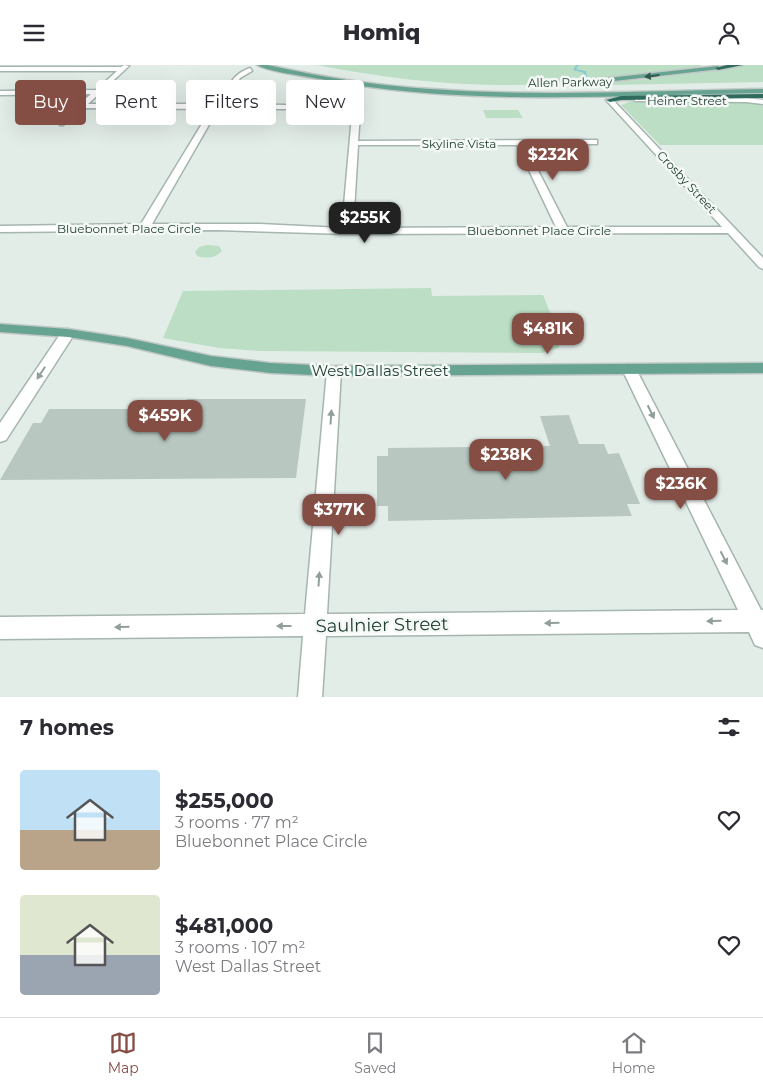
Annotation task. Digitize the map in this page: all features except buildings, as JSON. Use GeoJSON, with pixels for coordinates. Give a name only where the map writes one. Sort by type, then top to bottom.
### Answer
{"type":"FeatureCollection","features":[{"type":"Feature","properties":{"kind":"highway"},"geometry":{"type":"LineString","coordinates":[[715,67],[740,65]]}},
{"type":"Feature","properties":{"kind":"highway"},"geometry":{"type":"LineString","coordinates":[[610,100],[621,98],[763,96]]}},
{"type":"Feature","properties":{"kind":"main road","name":"Allen Parkway"},"geometry":{"type":"LineString","coordinates":[[260,65],[352,83],[434,91],[540,94],[763,91]]}},
{"type":"Feature","properties":{"kind":"main road","name":"Allen Parkway"},"geometry":{"type":"LineString","coordinates":[[297,65],[354,76],[394,81],[496,87],[763,85]]}},
{"type":"Feature","properties":{"kind":"main road"},"geometry":{"type":"LineString","coordinates":[[562,84],[639,78],[715,67]]}},
{"type":"Feature","properties":{"kind":"main road"},"geometry":{"type":"LineString","coordinates":[[496,87],[528,86]]}},
{"type":"Feature","properties":{"kind":"main road"},"geometry":{"type":"LineString","coordinates":[[434,91],[490,97],[610,100]]}},
{"type":"Feature","properties":{"kind":"main road","name":"West Dallas Street"},"geometry":{"type":"LineString","coordinates":[[0,328],[68,333],[127,342],[211,361],[270,368],[334,371],[763,367]]}},
{"type":"Feature","properties":{"kind":"street"},"geometry":{"type":"LineString","coordinates":[[0,69],[124,67]]}},
{"type":"Feature","properties":{"kind":"street"},"geometry":{"type":"LineString","coordinates":[[110,80],[124,67]]}},
{"type":"Feature","properties":{"kind":"street"},"geometry":{"type":"LineString","coordinates":[[235,80],[237,77],[250,70]]}},
{"type":"Feature","properties":{"kind":"street"},"geometry":{"type":"LineString","coordinates":[[0,93],[96,93]]}},
{"type":"Feature","properties":{"kind":"street"},"geometry":{"type":"LineString","coordinates":[[86,102],[96,93]]}},
{"type":"Feature","properties":{"kind":"street","name":"Heiner Street"},"geometry":{"type":"LineString","coordinates":[[610,100],[746,100],[763,102]]}},
{"type":"Feature","properties":{"kind":"street","name":"Crosby Street"},"geometry":{"type":"LineString","coordinates":[[610,100],[763,265]]}},
{"type":"Feature","properties":{"kind":"street"},"geometry":{"type":"LineString","coordinates":[[86,106],[186,106]]}},
{"type":"Feature","properties":{"kind":"street"},"geometry":{"type":"LineString","coordinates":[[276,107],[345,108],[356,114],[347,231]]}},
{"type":"Feature","properties":{"kind":"street"},"geometry":{"type":"LineString","coordinates":[[144,228],[205,125]]}},
{"type":"Feature","properties":{"kind":"street","name":"Skyline Vista"},"geometry":{"type":"LineString","coordinates":[[354,143],[594,143]]}},
{"type":"Feature","properties":{"kind":"street"},"geometry":{"type":"LineString","coordinates":[[520,143],[563,230]]}},
{"type":"Feature","properties":{"kind":"street","name":"Bluebonnet Place Circle"},"geometry":{"type":"LineString","coordinates":[[0,229],[307,228],[347,231],[731,230]]}},
{"type":"Feature","properties":{"kind":"street"},"geometry":{"type":"LineString","coordinates":[[0,436],[68,333]]}},
{"type":"Feature","properties":{"kind":"street"},"geometry":{"type":"LineString","coordinates":[[629,369],[760,626]]}},
{"type":"Feature","properties":{"kind":"street"},"geometry":{"type":"LineString","coordinates":[[310,697],[334,371]]}},
{"type":"Feature","properties":{"kind":"street","name":"Saulnier Street"},"geometry":{"type":"LineString","coordinates":[[0,628],[760,626]]}},
{"type":"Feature","properties":{"kind":"green space"},"geometry":{"type":"Polygon","coordinates":[[[317,65],[701,65],[701,68],[566,83],[489,85],[402,79],[317,65]]]}},
{"type":"Feature","properties":{"kind":"green space"},"geometry":{"type":"Polygon","coordinates":[[[725,65],[763,65],[763,82],[558,86],[638,80],[729,68],[725,65]]]}},
{"type":"Feature","properties":{"kind":"green space"},"geometry":{"type":"Polygon","coordinates":[[[721,100],[754,103],[763,106],[763,145],[660,145],[621,105],[632,101],[721,100]]]}},
{"type":"Feature","properties":{"kind":"green space"},"geometry":{"type":"Polygon","coordinates":[[[483,110],[518,110],[523,118],[486,118],[483,110]]]}},
{"type":"Feature","properties":{"kind":"green space"},"geometry":{"type":"Polygon","coordinates":[[[207,245],[219,246],[222,251],[211,257],[197,256],[195,252],[199,247],[207,245]]]}},
{"type":"Feature","properties":{"kind":"green space"},"geometry":{"type":"Polygon","coordinates":[[[431,288],[432,296],[543,295],[561,339],[559,348],[541,353],[259,351],[219,348],[163,338],[183,291],[431,288]]]}},
{"type":"Feature","properties":{"kind":"waterway"},"geometry":{"type":"LineString","coordinates":[[578,65],[574,69],[585,72],[586,76]]}}]}
